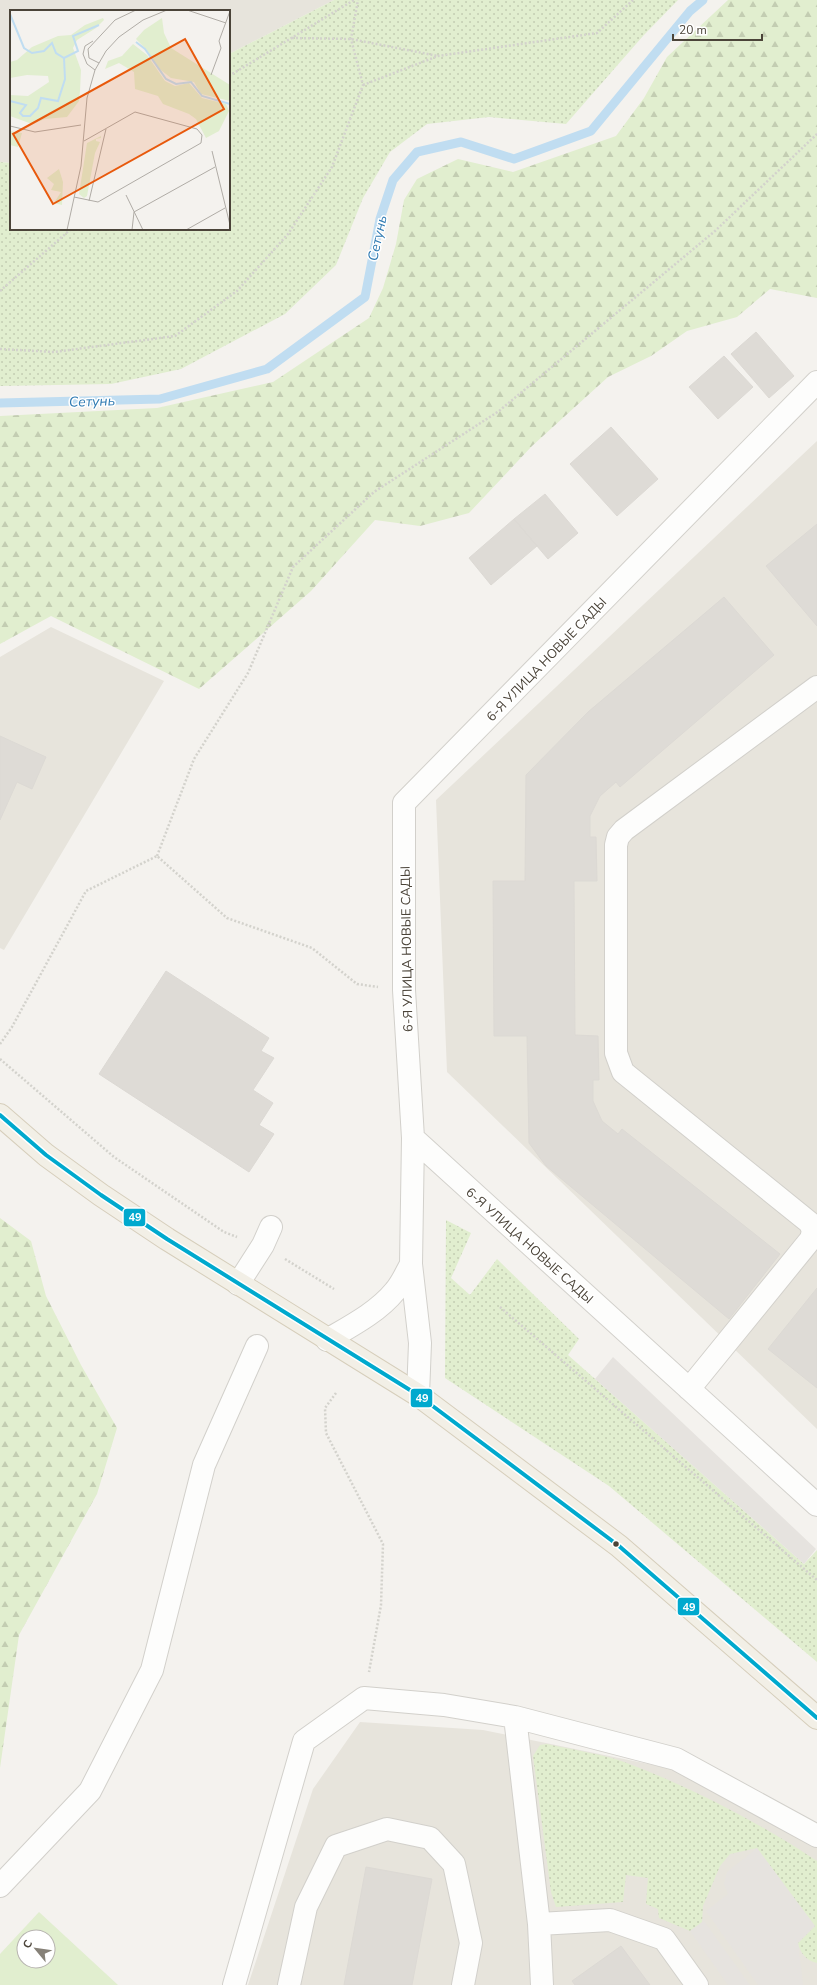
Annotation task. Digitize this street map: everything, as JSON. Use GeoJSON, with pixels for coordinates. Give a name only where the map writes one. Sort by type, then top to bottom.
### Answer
{"type":"FeatureCollection","features":[{"type":"Feature","properties":{"kind":"main road"},"geometry":{"type":"LineString","coordinates":[[0,1115],[46,1155],[94,1191],[238,1284],[418,1395],[619,1546],[817,1718]]}},
{"type":"Feature","properties":{"kind":"street","name":"6-Я УЛИЦА НОВЫЕ САДЫ"},"geometry":{"type":"LineString","coordinates":[[817,382],[404,803],[404,990],[413,1138],[817,1505]]}},
{"type":"Feature","properties":{"kind":"street"},"geometry":{"type":"LineString","coordinates":[[689,1389],[811,1239],[813,1231],[810,1223],[623,1072],[616,1053],[616,845],[618,837],[624,830],[817,687]]}},
{"type":"Feature","properties":{"kind":"street"},"geometry":{"type":"LineString","coordinates":[[413,1138],[411,1264],[420,1343],[418,1395]]}},
{"type":"Feature","properties":{"kind":"street"},"geometry":{"type":"LineString","coordinates":[[238,1284],[267,1236]]}},
{"type":"Feature","properties":{"kind":"street"},"geometry":{"type":"LineString","coordinates":[[327,1340],[372,1312],[385,1301],[396,1291],[411,1264]]}},
{"type":"Feature","properties":{"kind":"street"},"geometry":{"type":"LineString","coordinates":[[0,1886],[90,1791],[152,1670],[204,1465],[257,1346]]}},
{"type":"Feature","properties":{"kind":"street"},"geometry":{"type":"LineString","coordinates":[[234,1985],[304,1741],[364,1698],[444,1705],[514,1717],[676,1759],[817,1836]]}},
{"type":"Feature","properties":{"kind":"street"},"geometry":{"type":"LineString","coordinates":[[514,1717],[539,1924],[542,1985]]}},
{"type":"Feature","properties":{"kind":"street"},"geometry":{"type":"LineString","coordinates":[[289,1985],[306,1907],[336,1846],[387,1829],[430,1838],[454,1864],[471,1943],[463,1985]]}},
{"type":"Feature","properties":{"kind":"street"},"geometry":{"type":"LineString","coordinates":[[539,1924],[610,1920],[664,1939],[697,1985]]}},
{"type":"Feature","properties":{"kind":"path"},"geometry":{"type":"LineString","coordinates":[[230,75],[354,0]]}},
{"type":"Feature","properties":{"kind":"path"},"geometry":{"type":"LineString","coordinates":[[0,349],[54,352],[175,336],[231,296],[288,234],[332,166],[363,85],[351,39],[358,0]]}},
{"type":"Feature","properties":{"kind":"path"},"geometry":{"type":"LineString","coordinates":[[363,85],[438,56],[597,33],[633,0]]}},
{"type":"Feature","properties":{"kind":"path"},"geometry":{"type":"LineString","coordinates":[[292,38],[351,39],[438,56]]}},
{"type":"Feature","properties":{"kind":"path"},"geometry":{"type":"LineString","coordinates":[[0,1044],[12,1027],[86,891],[157,856],[194,760],[248,673],[293,567],[374,492],[506,406],[715,231],[817,134]]}},
{"type":"Feature","properties":{"kind":"path"},"geometry":{"type":"LineString","coordinates":[[0,292],[70,230]]}},
{"type":"Feature","properties":{"kind":"path"},"geometry":{"type":"LineString","coordinates":[[157,856],[227,918],[312,948],[358,984],[404,990]]}},
{"type":"Feature","properties":{"kind":"path"},"geometry":{"type":"LineString","coordinates":[[0,1059],[114,1158],[224,1232],[267,1236],[334,1289]]}},
{"type":"Feature","properties":{"kind":"path"},"geometry":{"type":"LineString","coordinates":[[500,1307],[817,1580]]}},
{"type":"Feature","properties":{"kind":"path"},"geometry":{"type":"LineString","coordinates":[[336,1393],[325,1408],[326,1433],[383,1544],[381,1605],[364,1698]]}},
{"type":"Feature","properties":{"kind":"shaded area"},"geometry":{"type":"Polygon","coordinates":[[[0,0],[334,0],[230,53],[230,10],[10,10],[10,163],[0,162],[0,0]]]}},
{"type":"Feature","properties":{"kind":"shaded area"},"geometry":{"type":"Polygon","coordinates":[[[817,441],[817,1429],[447,1072],[436,800],[817,441]]]}},
{"type":"Feature","properties":{"kind":"shaded area"},"geometry":{"type":"Polygon","coordinates":[[[51,627],[164,681],[4,950],[0,948],[0,657],[51,627]]]}},
{"type":"Feature","properties":{"kind":"shaded area"},"geometry":{"type":"Polygon","coordinates":[[[613,1357],[816,1549],[804,1564],[595,1379],[613,1357]]]}},
{"type":"Feature","properties":{"kind":"shaded area"},"geometry":{"type":"Polygon","coordinates":[[[360,1722],[483,1730],[702,1775],[817,1828],[817,1985],[248,1985],[313,1789],[360,1722]]]}},
{"type":"Feature","properties":{"kind":"shaded area"},"geometry":{"type":"Polygon","coordinates":[[[757,1848],[815,1926],[798,1943],[803,1985],[758,1985],[706,1911],[728,1894],[724,1884],[727,1872],[757,1848]]]}},
{"type":"Feature","properties":{"kind":"shaded area"},"geometry":{"type":"Polygon","coordinates":[[[704,1921],[750,1985],[728,1985],[690,1931],[704,1921]]]}},
{"type":"Feature","properties":{"kind":"green space"},"geometry":{"type":"Polygon","coordinates":[[[334,0],[678,0],[643,36],[566,124],[489,117],[427,124],[390,152],[363,198],[336,265],[285,314],[181,369],[111,384],[0,386],[0,162],[10,163],[10,230],[230,230],[230,53],[334,0]]]}},
{"type":"Feature","properties":{"kind":"green space"},"geometry":{"type":"Polygon","coordinates":[[[728,0],[817,0],[817,298],[770,289],[737,317],[687,331],[651,356],[608,377],[532,446],[469,513],[420,526],[375,520],[311,591],[199,689],[51,616],[0,644],[0,416],[157,408],[273,382],[369,318],[383,288],[396,244],[404,200],[417,179],[458,159],[513,172],[616,136],[644,98],[667,57],[728,0]]]}},
{"type":"Feature","properties":{"kind":"green space"},"geometry":{"type":"Polygon","coordinates":[[[0,1218],[31,1241],[46,1296],[81,1365],[117,1428],[97,1494],[19,1635],[0,1768],[0,1218]]]}},
{"type":"Feature","properties":{"kind":"green space"},"geometry":{"type":"Polygon","coordinates":[[[446,1220],[471,1233],[451,1278],[470,1295],[497,1259],[579,1339],[568,1355],[804,1564],[817,1550],[817,1662],[609,1486],[445,1378],[446,1220]]]}},
{"type":"Feature","properties":{"kind":"green space"},"geometry":{"type":"Polygon","coordinates":[[[547,1744],[627,1763],[676,1783],[748,1819],[817,1861],[817,1963],[804,1956],[798,1943],[815,1926],[757,1848],[730,1854],[720,1866],[703,1906],[702,1922],[690,1931],[659,1918],[658,1909],[646,1904],[648,1878],[626,1875],[623,1902],[556,1907],[551,1892],[533,1756],[540,1745],[547,1744]]]}},
{"type":"Feature","properties":{"kind":"green space"},"geometry":{"type":"Polygon","coordinates":[[[39,1912],[118,1985],[0,1985],[0,1954],[16,1937],[16,1969],[56,1969],[56,1929],[23,1929],[39,1912]]]}},
{"type":"Feature","properties":{"kind":"building"},"geometry":{"type":"Polygon","coordinates":[[[756,332],[794,376],[769,398],[731,354],[756,332]]]}},
{"type":"Feature","properties":{"kind":"building"},"geometry":{"type":"Polygon","coordinates":[[[724,356],[753,387],[718,419],[689,387],[724,356]]]}},
{"type":"Feature","properties":{"kind":"building"},"geometry":{"type":"Polygon","coordinates":[[[611,427],[658,479],[617,516],[570,464],[611,427]]]}},
{"type":"Feature","properties":{"kind":"building"},"geometry":{"type":"Polygon","coordinates":[[[545,494],[578,533],[548,559],[514,519],[545,494]]]}},
{"type":"Feature","properties":{"kind":"building"},"geometry":{"type":"Polygon","coordinates":[[[514,519],[537,546],[491,585],[469,558],[514,519]]]}},
{"type":"Feature","properties":{"kind":"building"},"geometry":{"type":"Polygon","coordinates":[[[817,524],[817,626],[766,566],[817,524]]]}},
{"type":"Feature","properties":{"kind":"building"},"geometry":{"type":"Polygon","coordinates":[[[724,597],[774,655],[620,787],[616,782],[600,796],[590,816],[590,837],[596,837],[597,881],[574,881],[575,1035],[598,1036],[599,1080],[593,1080],[593,1101],[602,1121],[618,1134],[622,1129],[780,1254],[729,1319],[546,1166],[529,1143],[527,1036],[494,1036],[493,881],[525,881],[526,775],[588,712],[724,597]]]}},
{"type":"Feature","properties":{"kind":"building"},"geometry":{"type":"Polygon","coordinates":[[[0,736],[46,757],[32,789],[17,782],[0,820],[0,736]]]}},
{"type":"Feature","properties":{"kind":"building"},"geometry":{"type":"Polygon","coordinates":[[[166,971],[269,1038],[261,1051],[274,1058],[253,1090],[273,1103],[259,1125],[274,1134],[249,1172],[99,1074],[166,971]]]}},
{"type":"Feature","properties":{"kind":"building"},"geometry":{"type":"Polygon","coordinates":[[[817,1288],[817,1388],[768,1349],[817,1288]]]}},
{"type":"Feature","properties":{"kind":"building"},"geometry":{"type":"Polygon","coordinates":[[[366,1867],[432,1879],[412,1985],[344,1985],[366,1867]]]}},
{"type":"Feature","properties":{"kind":"building"},"geometry":{"type":"Polygon","coordinates":[[[621,1946],[650,1985],[575,1985],[572,1981],[621,1946]]]}},
{"type":"Feature","properties":{"kind":"waterway","name":"Сетунь"},"geometry":{"type":"LineString","coordinates":[[0,403],[160,399],[267,369],[365,297],[380,219],[393,180],[417,152],[461,142],[514,159],[591,131],[690,11],[703,0]]}},
{"type":"Feature","properties":{"kind":"transit line","name":"49"},"geometry":{"type":"LineString","coordinates":[[0,1115],[46,1155],[101,1195],[167,1239],[418,1395],[619,1546],[817,1718]]}}]}
